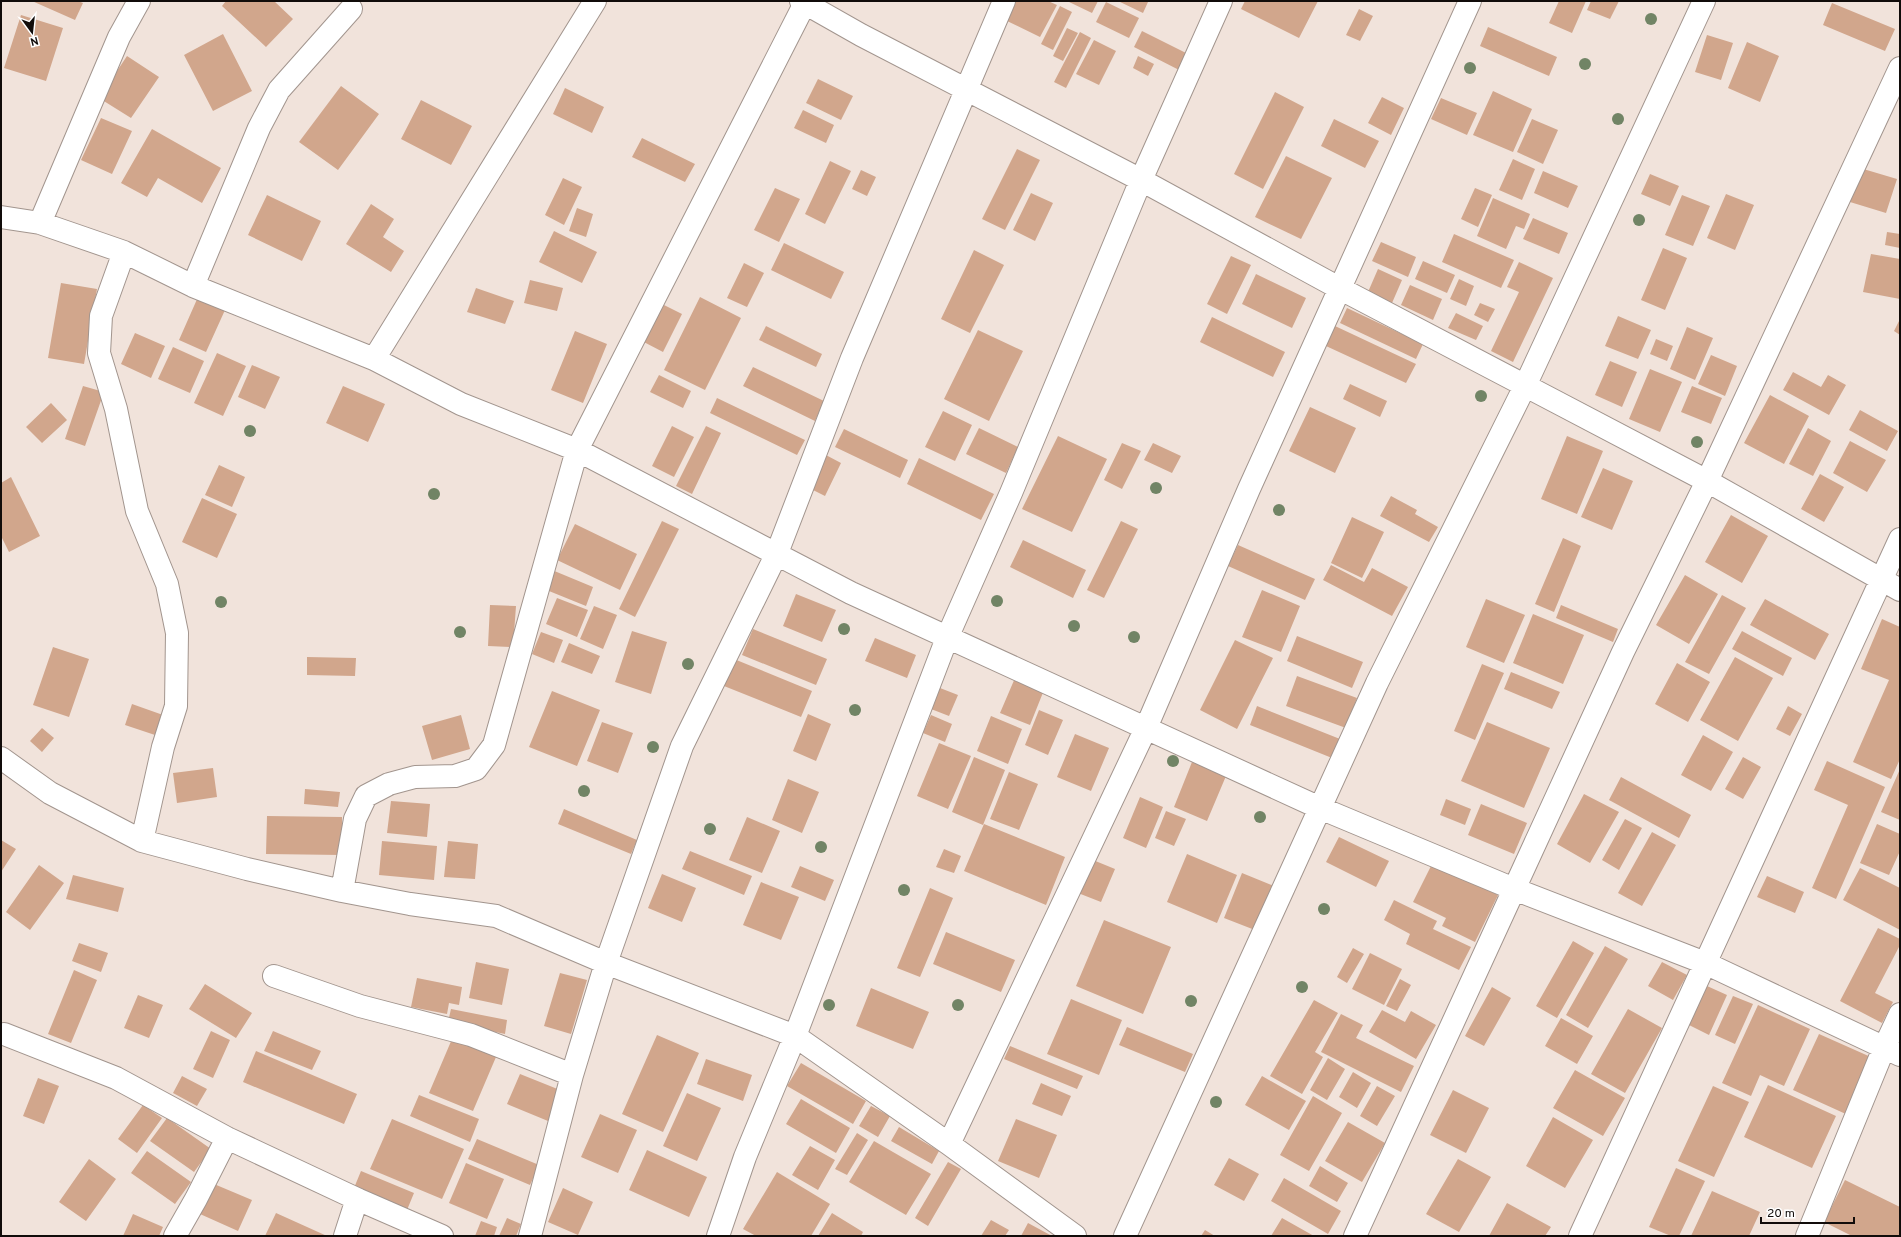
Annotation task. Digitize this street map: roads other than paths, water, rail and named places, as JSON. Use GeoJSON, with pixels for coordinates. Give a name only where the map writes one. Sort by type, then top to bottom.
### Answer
{"type":"FeatureCollection","features":[{"type":"Feature","properties":{"kind":"street"},"geometry":{"type":"LineString","coordinates":[[40,223],[119,37],[139,1]]}},
{"type":"Feature","properties":{"kind":"street"},"geometry":{"type":"LineString","coordinates":[[374,359],[595,1]]}},
{"type":"Feature","properties":{"kind":"street"},"geometry":{"type":"LineString","coordinates":[[530,1236],[572,1075],[606,963],[682,746],[777,553],[852,358],[1004,1]]}},
{"type":"Feature","properties":{"kind":"street"},"geometry":{"type":"LineString","coordinates":[[718,1236],[746,1157],[795,1036],[947,638],[1011,493],[1141,180],[1221,1]]}},
{"type":"Feature","properties":{"kind":"street"},"geometry":{"type":"LineString","coordinates":[[950,1144],[1146,728],[1249,489],[1470,1]]}},
{"type":"Feature","properties":{"kind":"street"},"geometry":{"type":"LineString","coordinates":[[1125,1236],[1377,683],[1525,386],[1704,1]]}},
{"type":"Feature","properties":{"kind":"street"},"geometry":{"type":"LineString","coordinates":[[342,891],[355,819],[366,796],[389,784],[415,777],[455,776],[476,769],[494,745],[578,450],[803,2],[1141,180],[1339,288],[1707,481],[1891,585]]}},
{"type":"Feature","properties":{"kind":"street"},"geometry":{"type":"LineString","coordinates":[[193,286],[259,128],[279,90],[351,9]]}},
{"type":"Feature","properties":{"kind":"street"},"geometry":{"type":"LineString","coordinates":[[1355,1236],[1623,652],[1707,481],[1900,68]]}},
{"type":"Feature","properties":{"kind":"street"},"geometry":{"type":"LineString","coordinates":[[1,217],[40,223],[124,252],[193,286],[374,359],[461,404],[578,450],[851,593],[947,638],[1320,808],[1514,889],[1705,963],[1892,1051]]}},
{"type":"Feature","properties":{"kind":"street"},"geometry":{"type":"LineString","coordinates":[[124,252],[101,316],[99,353],[116,409],[137,511],[167,584],[177,633],[176,706],[163,747],[142,841]]}},
{"type":"Feature","properties":{"kind":"street"},"geometry":{"type":"LineString","coordinates":[[1580,1236],[1705,963],[1891,585],[1900,539]]}},
{"type":"Feature","properties":{"kind":"street"},"geometry":{"type":"LineString","coordinates":[[1,758],[50,793],[142,841],[247,869],[342,891],[410,904],[496,916],[606,963],[795,1036],[950,1144],[1075,1236]]}},
{"type":"Feature","properties":{"kind":"street"},"geometry":{"type":"LineString","coordinates":[[274,976],[360,1006],[471,1035],[572,1075]]}},
{"type":"Feature","properties":{"kind":"street"},"geometry":{"type":"LineString","coordinates":[[1807,1236],[1892,1051],[1900,1014]]}},
{"type":"Feature","properties":{"kind":"street"},"geometry":{"type":"LineString","coordinates":[[4,1034],[116,1078],[226,1138],[357,1199],[442,1236]]}},
{"type":"Feature","properties":{"kind":"street"},"geometry":{"type":"LineString","coordinates":[[174,1236],[196,1199],[226,1138]]}},
{"type":"Feature","properties":{"kind":"street"},"geometry":{"type":"LineString","coordinates":[[345,1236],[357,1199]]}}]}
